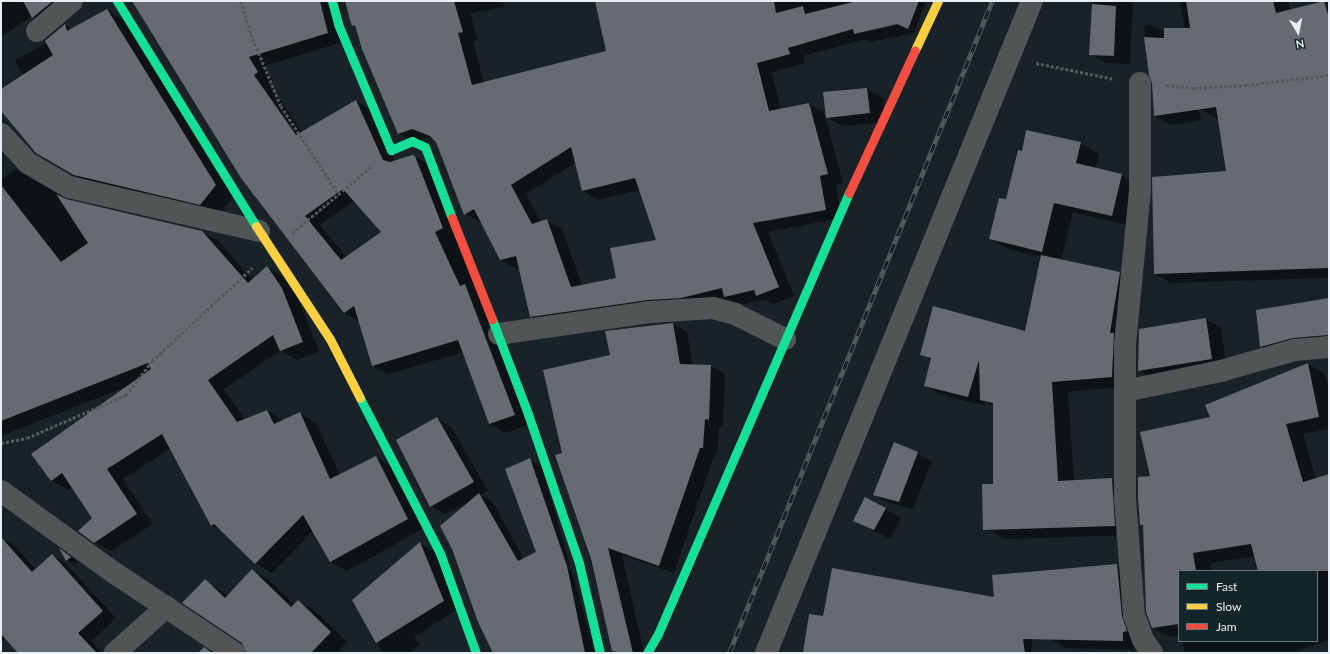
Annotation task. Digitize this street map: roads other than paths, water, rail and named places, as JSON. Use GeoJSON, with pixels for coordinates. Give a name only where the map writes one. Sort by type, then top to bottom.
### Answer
{"type":"FeatureCollection","features":[{"type":"Feature","properties":{"kind":"street"},"geometry":{"type":"LineString","coordinates":[[37,31],[72,1]]}},
{"type":"Feature","properties":{"kind":"street"},"geometry":{"type":"LineString","coordinates":[[116,1],[271,250],[330,338],[432,539],[476,653]]}},
{"type":"Feature","properties":{"kind":"street"},"geometry":{"type":"LineString","coordinates":[[332,1],[338,24],[391,150],[412,141],[425,147],[499,334],[579,563],[600,653]]}},
{"type":"Feature","properties":{"kind":"street"},"geometry":{"type":"LineString","coordinates":[[647,653],[658,634],[785,339],[938,1]]}},
{"type":"Feature","properties":{"kind":"street"},"geometry":{"type":"LineString","coordinates":[[766,653],[1032,1]]}},
{"type":"Feature","properties":{"kind":"street"},"geometry":{"type":"LineString","coordinates":[[1140,83],[1140,191],[1125,344],[1125,499],[1134,615],[1143,640],[1152,653]]}},
{"type":"Feature","properties":{"kind":"street"},"geometry":{"type":"LineString","coordinates":[[1,134],[28,163],[69,187],[259,231]]}},
{"type":"Feature","properties":{"kind":"street"},"geometry":{"type":"LineString","coordinates":[[499,334],[650,312],[713,308],[735,314],[785,339]]}},
{"type":"Feature","properties":{"kind":"street"},"geometry":{"type":"LineString","coordinates":[[1125,391],[1221,371],[1294,350],[1329,347]]}},
{"type":"Feature","properties":{"kind":"street"},"geometry":{"type":"LineString","coordinates":[[6,502],[236,653]]}},
{"type":"Feature","properties":{"kind":"street"},"geometry":{"type":"LineString","coordinates":[[115,653],[166,607]]}},
{"type":"Feature","properties":{"kind":"railway"},"geometry":{"type":"LineString","coordinates":[[729,653],[992,1]]}}]}
